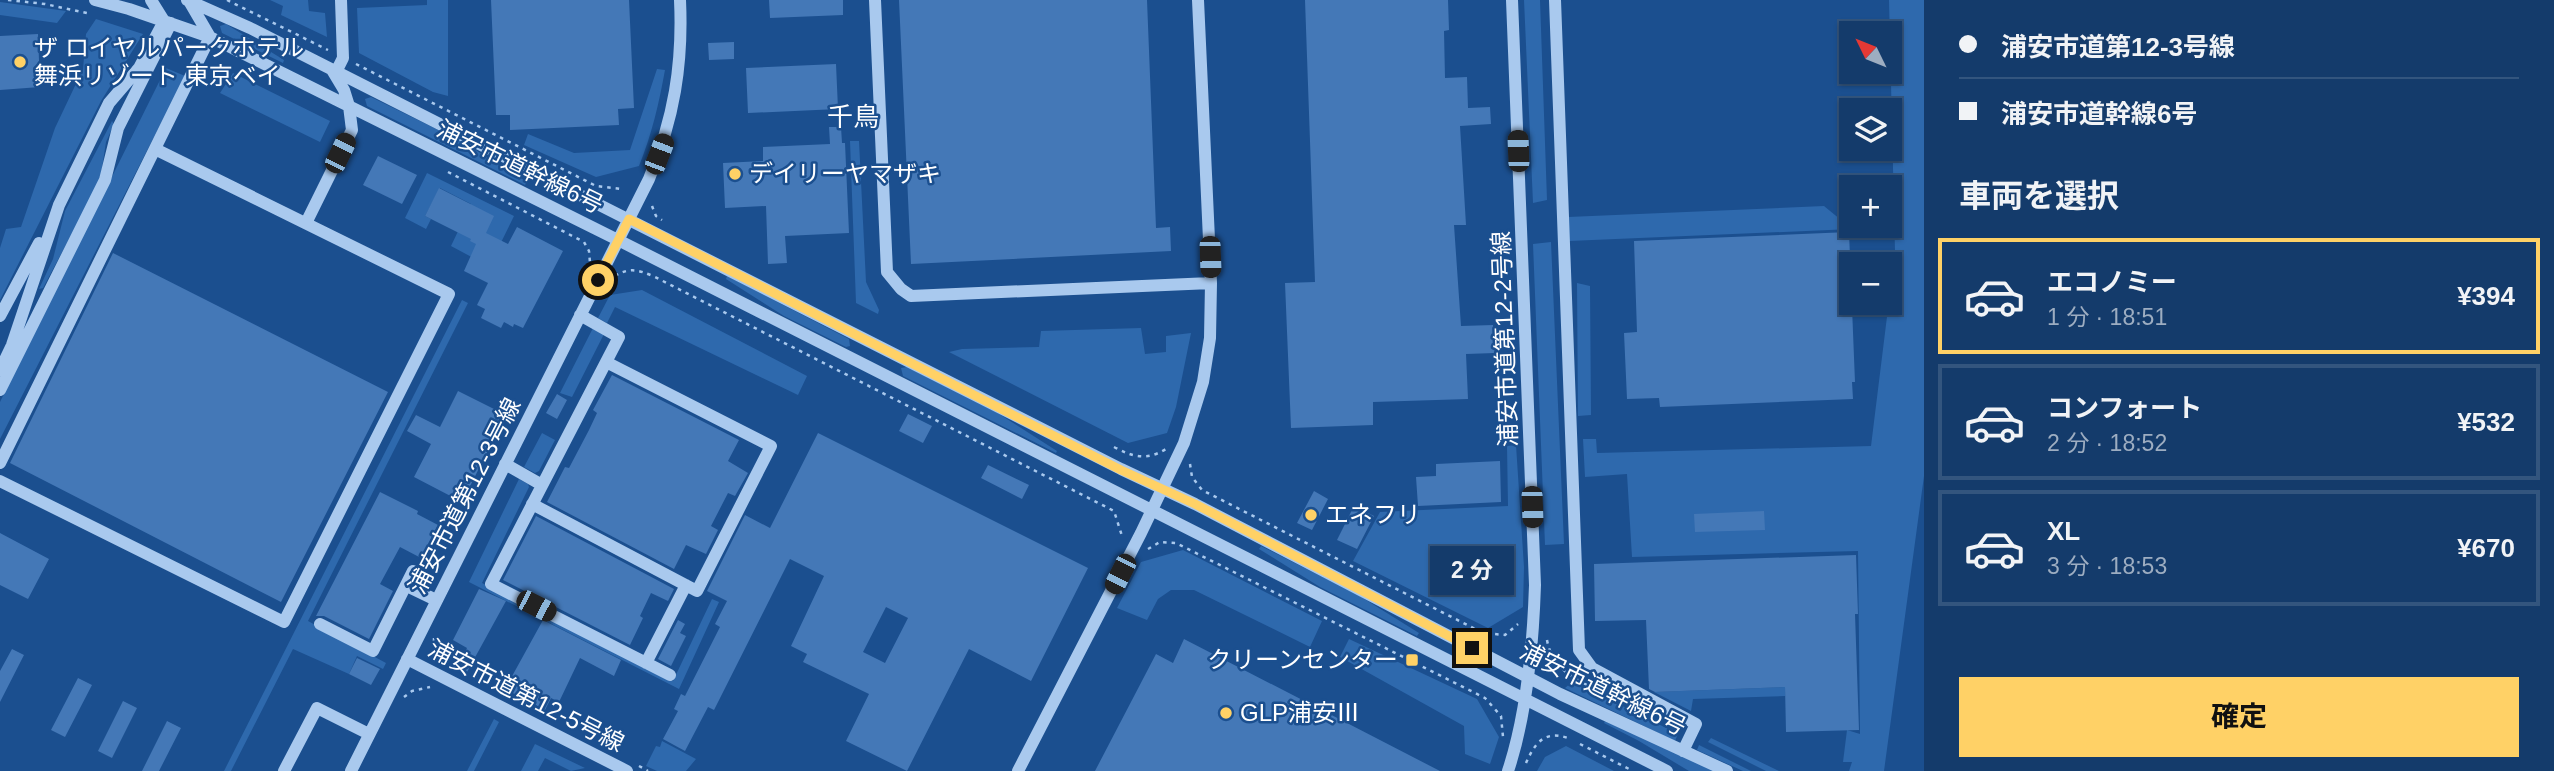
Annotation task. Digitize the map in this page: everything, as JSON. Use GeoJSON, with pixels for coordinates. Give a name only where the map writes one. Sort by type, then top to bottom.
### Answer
{"type":"FeatureCollection","features":[{"type":"Feature","properties":{"kind":"street","name":"浦安市道幹線6号"},"geometry":{"type":"LineString","coordinates":[[95,0],[210,37],[618,240],[1667,771]]}},
{"type":"Feature","properties":{"kind":"street"},"geometry":{"type":"LineString","coordinates":[[151,0],[167,22]]}},
{"type":"Feature","properties":{"kind":"street"},"geometry":{"type":"LineString","coordinates":[[306,223],[352,130],[349,106],[334,71],[343,58],[341,0]]}},
{"type":"Feature","properties":{"kind":"street","name":"浦安市道第12-3号線"},"geometry":{"type":"LineString","coordinates":[[351,771],[629,219],[659,154],[672,115],[680,67],[680,0]]}},
{"type":"Feature","properties":{"kind":"street"},"geometry":{"type":"LineString","coordinates":[[875,0],[887,272],[901,289],[911,296],[1211,283]]}},
{"type":"Feature","properties":{"kind":"street"},"geometry":{"type":"LineString","coordinates":[[1018,771],[1163,489],[1184,443],[1203,382],[1210,338],[1211,283],[1198,0]]}},
{"type":"Feature","properties":{"kind":"street","name":"浦安市道第12-2号線"},"geometry":{"type":"LineString","coordinates":[[1508,771],[1517,738],[1527,677],[1535,585],[1512,0]]}},
{"type":"Feature","properties":{"kind":"street"},"geometry":{"type":"LineString","coordinates":[[1555,0],[1579,650],[1592,668],[1696,724],[1683,751]]}},
{"type":"Feature","properties":{"kind":"street","name":"浦安市道幹線6号"},"geometry":{"type":"LineString","coordinates":[[188,1],[211,9],[629,219],[1527,677],[1727,771]]}},
{"type":"Feature","properties":{"kind":"street"},"geometry":{"type":"LineString","coordinates":[[0,463],[210,37],[188,1]]}},
{"type":"Feature","properties":{"kind":"street"},"geometry":{"type":"LineString","coordinates":[[0,316],[109,103],[139,68],[167,22]]}},
{"type":"Feature","properties":{"kind":"street"},"geometry":{"type":"LineString","coordinates":[[0,390],[105,180],[118,128],[167,22]]}},
{"type":"Feature","properties":{"kind":"street"},"geometry":{"type":"LineString","coordinates":[[0,481],[284,622],[449,294],[155,149]]}},
{"type":"Feature","properties":{"kind":"street"},"geometry":{"type":"LineString","coordinates":[[0,370],[12,345],[59,205]]}},
{"type":"Feature","properties":{"kind":"street"},"geometry":{"type":"LineString","coordinates":[[580,315],[619,337],[491,584],[670,675]]}},
{"type":"Feature","properties":{"kind":"street"},"geometry":{"type":"LineString","coordinates":[[532,504],[697,591],[771,446],[606,362]]}},
{"type":"Feature","properties":{"kind":"street"},"geometry":{"type":"LineString","coordinates":[[505,464],[542,485]]}},
{"type":"Feature","properties":{"kind":"street"},"geometry":{"type":"LineString","coordinates":[[320,624],[373,651],[413,571]]}},
{"type":"Feature","properties":{"kind":"street"},"geometry":{"type":"LineString","coordinates":[[646,663],[686,585]]}},
{"type":"Feature","properties":{"kind":"street"},"geometry":{"type":"LineString","coordinates":[[407,586],[436,600]]}},
{"type":"Feature","properties":{"kind":"street","name":"浦安市道第12-5号線"},"geometry":{"type":"LineString","coordinates":[[407,659],[627,771]]}},
{"type":"Feature","properties":{"kind":"street"},"geometry":{"type":"LineString","coordinates":[[284,771],[317,708],[369,734]]}},
{"type":"Feature","properties":{"kind":"path"},"geometry":{"type":"LineString","coordinates":[[8,0],[46,4],[100,16]]}},
{"type":"Feature","properties":{"kind":"path"},"geometry":{"type":"LineString","coordinates":[[227,0],[596,186],[621,189]]}},
{"type":"Feature","properties":{"kind":"path"},"geometry":{"type":"LineString","coordinates":[[445,171],[584,242]]}},
{"type":"Feature","properties":{"kind":"path"},"geometry":{"type":"LineString","coordinates":[[652,206],[656,216],[664,221]]}},
{"type":"Feature","properties":{"kind":"path"},"geometry":{"type":"LineString","coordinates":[[625,270],[638,270],[653,276],[1054,479],[1114,511],[1119,522]]}},
{"type":"Feature","properties":{"kind":"path"},"geometry":{"type":"LineString","coordinates":[[1114,447],[1141,458],[1155,456]]}},
{"type":"Feature","properties":{"kind":"path"},"geometry":{"type":"LineString","coordinates":[[1192,477],[1202,490],[1483,633],[1505,635],[1513,630]]}},
{"type":"Feature","properties":{"kind":"path"},"geometry":{"type":"LineString","coordinates":[[1160,542],[1176,543],[1485,698],[1501,716],[1503,738]]}},
{"type":"Feature","properties":{"kind":"path"},"geometry":{"type":"LineString","coordinates":[[434,643],[443,661]]}},
{"type":"Feature","properties":{"kind":"path"},"geometry":{"type":"LineString","coordinates":[[1549,650],[1563,671],[1614,698]]}},
{"type":"Feature","properties":{"kind":"path"},"geometry":{"type":"LineString","coordinates":[[412,691],[430,687]]}},
{"type":"Feature","properties":{"kind":"path"},"geometry":{"type":"LineString","coordinates":[[1523,771],[1533,747],[1543,738],[1555,734],[1633,771]]}},
{"type":"Feature","properties":{"kind":"shaded area"},"geometry":{"type":"Polygon","coordinates":[[[270,0],[308,0],[309,11],[325,13],[327,37],[281,15],[283,6],[270,0]]]}},
{"type":"Feature","properties":{"kind":"shaded area"},"geometry":{"type":"Polygon","coordinates":[[[427,0],[448,0],[448,96],[433,92],[359,53],[357,8],[427,5],[427,0]]]}},
{"type":"Feature","properties":{"kind":"shaded area"},"geometry":{"type":"Polygon","coordinates":[[[1524,0],[1540,0],[1547,200],[1533,203],[1524,0]]]}},
{"type":"Feature","properties":{"kind":"shaded area"},"geometry":{"type":"Polygon","coordinates":[[[1889,0],[1924,0],[1924,476],[1884,771],[1849,771],[1852,762],[1843,762],[1847,730],[1860,734],[1858,551],[1632,557],[1627,474],[1585,477],[1583,439],[1596,439],[1597,453],[1871,446],[1887,315],[1902,315],[1902,252],[1895,252],[1895,238],[1902,238],[1902,175],[1893,175],[1893,161],[1902,161],[1902,98],[1891,98],[1891,84],[1902,84],[1902,21],[1890,21],[1889,0]]]}},
{"type":"Feature","properties":{"kind":"shaded area"},"geometry":{"type":"Polygon","coordinates":[[[0,2],[66,11],[57,23],[0,15],[0,2]]]}},
{"type":"Feature","properties":{"kind":"shaded area"},"geometry":{"type":"Polygon","coordinates":[[[96,19],[143,34],[101,101],[0,300],[0,248],[6,229],[21,227],[55,128],[83,69],[86,34],[96,19]]]}},
{"type":"Feature","properties":{"kind":"shaded area"},"geometry":{"type":"Polygon","coordinates":[[[226,24],[284,60],[283,63],[222,33],[220,26],[226,24]]]}},
{"type":"Feature","properties":{"kind":"shaded area"},"geometry":{"type":"Polygon","coordinates":[[[166,68],[185,76],[0,439],[0,402],[166,68]]]}},
{"type":"Feature","properties":{"kind":"shaded area"},"geometry":{"type":"Polygon","coordinates":[[[657,69],[665,70],[655,118],[639,166],[596,177],[524,145],[528,134],[574,153],[630,150],[657,69]]]}},
{"type":"Feature","properties":{"kind":"shaded area"},"geometry":{"type":"Polygon","coordinates":[[[233,73],[330,121],[320,142],[220,93],[233,73]]]}},
{"type":"Feature","properties":{"kind":"shaded area"},"geometry":{"type":"Polygon","coordinates":[[[371,97],[461,141],[527,182],[525,185],[367,106],[365,99],[371,97]]]}},
{"type":"Feature","properties":{"kind":"shaded area"},"geometry":{"type":"Polygon","coordinates":[[[112,121],[114,124],[106,142],[100,181],[43,288],[39,289],[53,259],[65,211],[112,121]]]}},
{"type":"Feature","properties":{"kind":"shaded area"},"geometry":{"type":"Polygon","coordinates":[[[850,141],[859,141],[866,282],[879,310],[878,314],[856,303],[850,141]]]}},
{"type":"Feature","properties":{"kind":"shaded area"},"geometry":{"type":"Polygon","coordinates":[[[427,173],[514,216],[483,279],[479,261],[451,246],[471,204],[440,188],[425,216],[431,219],[426,229],[405,218],[427,173]]]}},
{"type":"Feature","properties":{"kind":"shaded area"},"geometry":{"type":"Polygon","coordinates":[[[1824,206],[1839,218],[1839,230],[1569,241],[1568,217],[1824,206]]]}},
{"type":"Feature","properties":{"kind":"shaded area"},"geometry":{"type":"Polygon","coordinates":[[[1551,242],[1564,544],[1545,545],[1533,244],[1551,242]]]}},
{"type":"Feature","properties":{"kind":"shaded area"},"geometry":{"type":"Polygon","coordinates":[[[727,276],[849,339],[850,346],[846,347],[784,316],[726,279],[727,276]]]}},
{"type":"Feature","properties":{"kind":"shaded area"},"geometry":{"type":"Polygon","coordinates":[[[1577,283],[1590,286],[1591,415],[1578,416],[1577,283]]]}},
{"type":"Feature","properties":{"kind":"shaded area"},"geometry":{"type":"Polygon","coordinates":[[[642,290],[807,376],[798,395],[615,307],[607,323],[598,318],[610,295],[642,290]]]}},
{"type":"Feature","properties":{"kind":"shaded area"},"geometry":{"type":"Polygon","coordinates":[[[462,300],[468,303],[308,621],[386,663],[383,669],[357,656],[349,674],[293,649],[231,771],[224,771],[462,300]]]}},
{"type":"Feature","properties":{"kind":"shaded area"},"geometry":{"type":"Polygon","coordinates":[[[593,328],[604,334],[572,397],[560,393],[593,328]]]}},
{"type":"Feature","properties":{"kind":"shaded area"},"geometry":{"type":"Polygon","coordinates":[[[1141,328],[1145,354],[1166,352],[1166,336],[1191,333],[1176,407],[1167,433],[1128,443],[949,352],[962,349],[1039,347],[1041,331],[1141,328]]]}},
{"type":"Feature","properties":{"kind":"shaded area"},"geometry":{"type":"Polygon","coordinates":[[[907,367],[996,412],[1057,451],[1056,453],[903,376],[901,368],[907,367]]]}},
{"type":"Feature","properties":{"kind":"shaded area"},"geometry":{"type":"Polygon","coordinates":[[[542,433],[555,440],[539,471],[535,473],[524,467],[542,433]]]}},
{"type":"Feature","properties":{"kind":"shaded area"},"geometry":{"type":"Polygon","coordinates":[[[1516,445],[1524,567],[1523,607],[1488,628],[1353,561],[1380,512],[1508,506],[1507,446],[1516,445]]]}},
{"type":"Feature","properties":{"kind":"shaded area"},"geometry":{"type":"Polygon","coordinates":[[[519,479],[529,487],[482,583],[673,681],[712,599],[719,602],[679,689],[469,582],[519,479]]]}},
{"type":"Feature","properties":{"kind":"shaded area"},"geometry":{"type":"Polygon","coordinates":[[[1261,546],[1358,595],[1419,633],[1417,636],[1320,587],[1259,549],[1261,546]]]}},
{"type":"Feature","properties":{"kind":"shaded area"},"geometry":{"type":"Polygon","coordinates":[[[1183,550],[1322,621],[1310,647],[1194,590],[1171,590],[1158,599],[1147,620],[1117,608],[1141,562],[1183,550]]]}},
{"type":"Feature","properties":{"kind":"shaded area"},"geometry":{"type":"Polygon","coordinates":[[[1349,639],[1477,699],[1499,737],[1490,764],[1465,754],[1464,726],[1340,657],[1349,639]]]}},
{"type":"Feature","properties":{"kind":"shaded area"},"geometry":{"type":"Polygon","coordinates":[[[1572,682],[1678,734],[1675,741],[1565,688],[1572,682]]]}},
{"type":"Feature","properties":{"kind":"shaded area"},"geometry":{"type":"Polygon","coordinates":[[[1785,687],[1785,696],[1693,699],[1691,711],[1654,692],[1785,687]]]}},
{"type":"Feature","properties":{"kind":"shaded area"},"geometry":{"type":"Polygon","coordinates":[[[494,719],[499,722],[474,771],[467,771],[494,719]]]}},
{"type":"Feature","properties":{"kind":"shaded area"},"geometry":{"type":"Polygon","coordinates":[[[1605,721],[1717,771],[1689,771],[1604,723],[1605,721]]]}},
{"type":"Feature","properties":{"kind":"shaded area"},"geometry":{"type":"Polygon","coordinates":[[[1711,738],[1779,771],[1766,771],[1708,742],[1711,738]]]}},
{"type":"Feature","properties":{"kind":"shaded area"},"geometry":{"type":"Polygon","coordinates":[[[662,741],[696,759],[686,771],[657,771],[646,766],[656,746],[660,747],[662,741]]]}},
{"type":"Feature","properties":{"kind":"shaded area"},"geometry":{"type":"Polygon","coordinates":[[[535,744],[585,768],[571,771],[545,758],[538,771],[521,771],[535,744]]]}},
{"type":"Feature","properties":{"kind":"shaded area"},"geometry":{"type":"Polygon","coordinates":[[[1699,745],[1751,771],[1743,771],[1697,750],[1699,745]]]}},
{"type":"Feature","properties":{"kind":"shaded area"},"geometry":{"type":"Polygon","coordinates":[[[1566,746],[1614,771],[1537,771],[1545,757],[1566,746]]]}},
{"type":"Feature","properties":{"kind":"building"},"geometry":{"type":"Polygon","coordinates":[[[491,0],[629,0],[634,108],[618,109],[619,125],[510,130],[510,115],[496,115],[491,0]]]}},
{"type":"Feature","properties":{"kind":"building"},"geometry":{"type":"Polygon","coordinates":[[[769,0],[843,0],[843,15],[770,18],[769,0]]]}},
{"type":"Feature","properties":{"kind":"building"},"geometry":{"type":"Polygon","coordinates":[[[899,0],[1147,0],[1156,228],[1170,227],[1171,251],[911,264],[899,0]]]}},
{"type":"Feature","properties":{"kind":"building"},"geometry":{"type":"Polygon","coordinates":[[[1305,0],[1448,0],[1449,30],[1444,31],[1445,78],[1467,77],[1468,108],[1490,107],[1491,124],[1460,126],[1466,225],[1454,225],[1461,326],[1493,325],[1495,353],[1466,354],[1468,399],[1373,402],[1373,425],[1291,428],[1285,283],[1315,282],[1305,0]]]}},
{"type":"Feature","properties":{"kind":"building","name":"ザ ロイヤルパークホテル 舞浜リゾート 東京ベイ"},"geometry":{"type":"Polygon","coordinates":[[[38,34],[40,87],[0,90],[0,36],[38,34]]]}},
{"type":"Feature","properties":{"kind":"building"},"geometry":{"type":"Polygon","coordinates":[[[734,42],[734,59],[709,60],[708,43],[734,42]]]}},
{"type":"Feature","properties":{"kind":"building"},"geometry":{"type":"Polygon","coordinates":[[[836,64],[838,109],[748,113],[746,68],[836,64]]]}},
{"type":"Feature","properties":{"kind":"building"},"geometry":{"type":"Polygon","coordinates":[[[829,127],[841,127],[842,143],[845,143],[849,233],[785,236],[787,263],[768,264],[766,206],[725,208],[723,163],[763,161],[763,147],[830,144],[829,127]]]}},
{"type":"Feature","properties":{"kind":"building"},"geometry":{"type":"Polygon","coordinates":[[[378,156],[417,175],[402,204],[363,185],[378,156]]]}},
{"type":"Feature","properties":{"kind":"building"},"geometry":{"type":"Polygon","coordinates":[[[439,188],[494,216],[486,233],[508,244],[517,227],[563,251],[523,328],[504,322],[501,328],[481,318],[485,309],[477,305],[488,283],[464,271],[476,244],[425,216],[439,188]]]}},
{"type":"Feature","properties":{"kind":"building"},"geometry":{"type":"Polygon","coordinates":[[[1839,232],[1839,238],[1849,238],[1850,252],[1839,252],[1839,315],[1852,315],[1855,382],[1852,382],[1853,399],[1660,407],[1659,398],[1627,399],[1624,333],[1637,332],[1634,241],[1839,232]]]}},
{"type":"Feature","properties":{"kind":"building"},"geometry":{"type":"Polygon","coordinates":[[[113,253],[388,392],[281,602],[10,463],[113,253]]]}},
{"type":"Feature","properties":{"kind":"building"},"geometry":{"type":"Polygon","coordinates":[[[612,375],[739,440],[728,461],[748,473],[735,496],[728,493],[711,526],[718,530],[706,554],[686,545],[674,569],[547,502],[589,430],[597,413],[593,410],[612,375]]]}},
{"type":"Feature","properties":{"kind":"building"},"geometry":{"type":"Polygon","coordinates":[[[458,391],[506,415],[462,502],[414,477],[431,444],[407,431],[416,415],[440,427],[458,391]]]}},
{"type":"Feature","properties":{"kind":"building"},"geometry":{"type":"Polygon","coordinates":[[[557,394],[567,400],[557,419],[546,413],[557,394]]]}},
{"type":"Feature","properties":{"kind":"building"},"geometry":{"type":"Polygon","coordinates":[[[908,414],[932,426],[923,443],[899,431],[908,414]]]}},
{"type":"Feature","properties":{"kind":"building"},"geometry":{"type":"Polygon","coordinates":[[[818,433],[1088,568],[1031,681],[969,649],[907,771],[846,741],[869,694],[803,662],[807,654],[791,646],[824,576],[790,559],[714,710],[708,707],[685,751],[663,739],[678,711],[674,709],[681,694],[685,696],[720,627],[715,624],[727,601],[707,591],[745,515],[770,528],[818,433]],[[886,607],[863,652],[885,663],[908,618],[886,607]]]}},
{"type":"Feature","properties":{"kind":"building"},"geometry":{"type":"Polygon","coordinates":[[[1500,461],[1501,502],[1418,506],[1416,477],[1436,476],[1436,464],[1500,461]]]}},
{"type":"Feature","properties":{"kind":"building"},"geometry":{"type":"Polygon","coordinates":[[[988,465],[1029,485],[1022,499],[981,478],[988,465]]]}},
{"type":"Feature","properties":{"kind":"building"},"geometry":{"type":"Polygon","coordinates":[[[1314,491],[1328,499],[1312,530],[1297,523],[1314,491]]]}},
{"type":"Feature","properties":{"kind":"building"},"geometry":{"type":"Polygon","coordinates":[[[380,492],[418,511],[417,514],[438,525],[421,558],[400,547],[380,584],[393,591],[369,639],[324,616],[316,616],[380,492]]]}},
{"type":"Feature","properties":{"kind":"building"},"geometry":{"type":"Polygon","coordinates":[[[1354,506],[1374,516],[1357,549],[1337,540],[1354,506]]]}},
{"type":"Feature","properties":{"kind":"building"},"geometry":{"type":"Polygon","coordinates":[[[1764,511],[1765,530],[1695,532],[1694,514],[1764,511]]]}},
{"type":"Feature","properties":{"kind":"building"},"geometry":{"type":"Polygon","coordinates":[[[536,516],[674,589],[668,601],[651,593],[630,645],[503,580],[536,516]]]}},
{"type":"Feature","properties":{"kind":"building"},"geometry":{"type":"Polygon","coordinates":[[[0,533],[49,559],[28,599],[0,585],[0,533]]]}},
{"type":"Feature","properties":{"kind":"building"},"geometry":{"type":"Polygon","coordinates":[[[1856,555],[1859,730],[1786,732],[1785,687],[1655,692],[1649,689],[1646,620],[1595,621],[1594,564],[1856,555]]]}},
{"type":"Feature","properties":{"kind":"building"},"geometry":{"type":"Polygon","coordinates":[[[479,589],[506,601],[467,672],[457,667],[467,648],[453,640],[479,589]]]}},
{"type":"Feature","properties":{"kind":"building"},"geometry":{"type":"Polygon","coordinates":[[[543,620],[621,660],[614,676],[580,658],[559,702],[551,698],[545,710],[505,689],[543,620]]]}},
{"type":"Feature","properties":{"kind":"building"},"geometry":{"type":"Polygon","coordinates":[[[678,620],[685,624],[680,633],[686,636],[671,666],[658,659],[678,620]]]}},
{"type":"Feature","properties":{"kind":"building","name":"GLP浦安Ⅲ"},"geometry":{"type":"Polygon","coordinates":[[[1184,639],[1440,771],[1095,771],[1156,654],[1173,663],[1184,639]]]}},
{"type":"Feature","properties":{"kind":"building"},"geometry":{"type":"Polygon","coordinates":[[[12,649],[24,655],[0,702],[0,671],[12,649]]]}},
{"type":"Feature","properties":{"kind":"building"},"geometry":{"type":"Polygon","coordinates":[[[357,658],[380,669],[371,685],[349,674],[357,658]]]}},
{"type":"Feature","properties":{"kind":"building"},"geometry":{"type":"Polygon","coordinates":[[[78,678],[92,685],[65,737],[51,730],[78,678]]]}},
{"type":"Feature","properties":{"kind":"building"},"geometry":{"type":"Polygon","coordinates":[[[123,701],[137,708],[112,758],[98,751],[123,701]]]}},
{"type":"Feature","properties":{"kind":"building"},"geometry":{"type":"Polygon","coordinates":[[[167,721],[181,728],[159,771],[142,771],[167,721]]]}},
{"type":"Feature","properties":{"kind":"place","name":"ザ ロイヤルパークホテル 舞浜リゾート 東京ベイ"},"geometry":{"type":"Point","coordinates":[20,62]}},
{"type":"Feature","properties":{"kind":"place","name":"デイリーヤマザキ"},"geometry":{"type":"Point","coordinates":[735,174]}},
{"type":"Feature","properties":{"kind":"place","name":"エネフリ"},"geometry":{"type":"Point","coordinates":[1311,515]}},
{"type":"Feature","properties":{"kind":"place","name":"クリーンセンター"},"geometry":{"type":"Point","coordinates":[1412,660]}},
{"type":"Feature","properties":{"kind":"place","name":"GLP浦安Ⅲ"},"geometry":{"type":"Point","coordinates":[1226,713]}},
{"type":"Feature","properties":{"kind":"district","name":"千鳥"},"geometry":{"type":"Point","coordinates":[853,117]}},
{"type":"Feature","properties":{"kind":"route"},"geometry":{"type":"LineString","coordinates":[[598,280],[629,219],[1121,470],[1195,504],[1472,648]]}}]}
